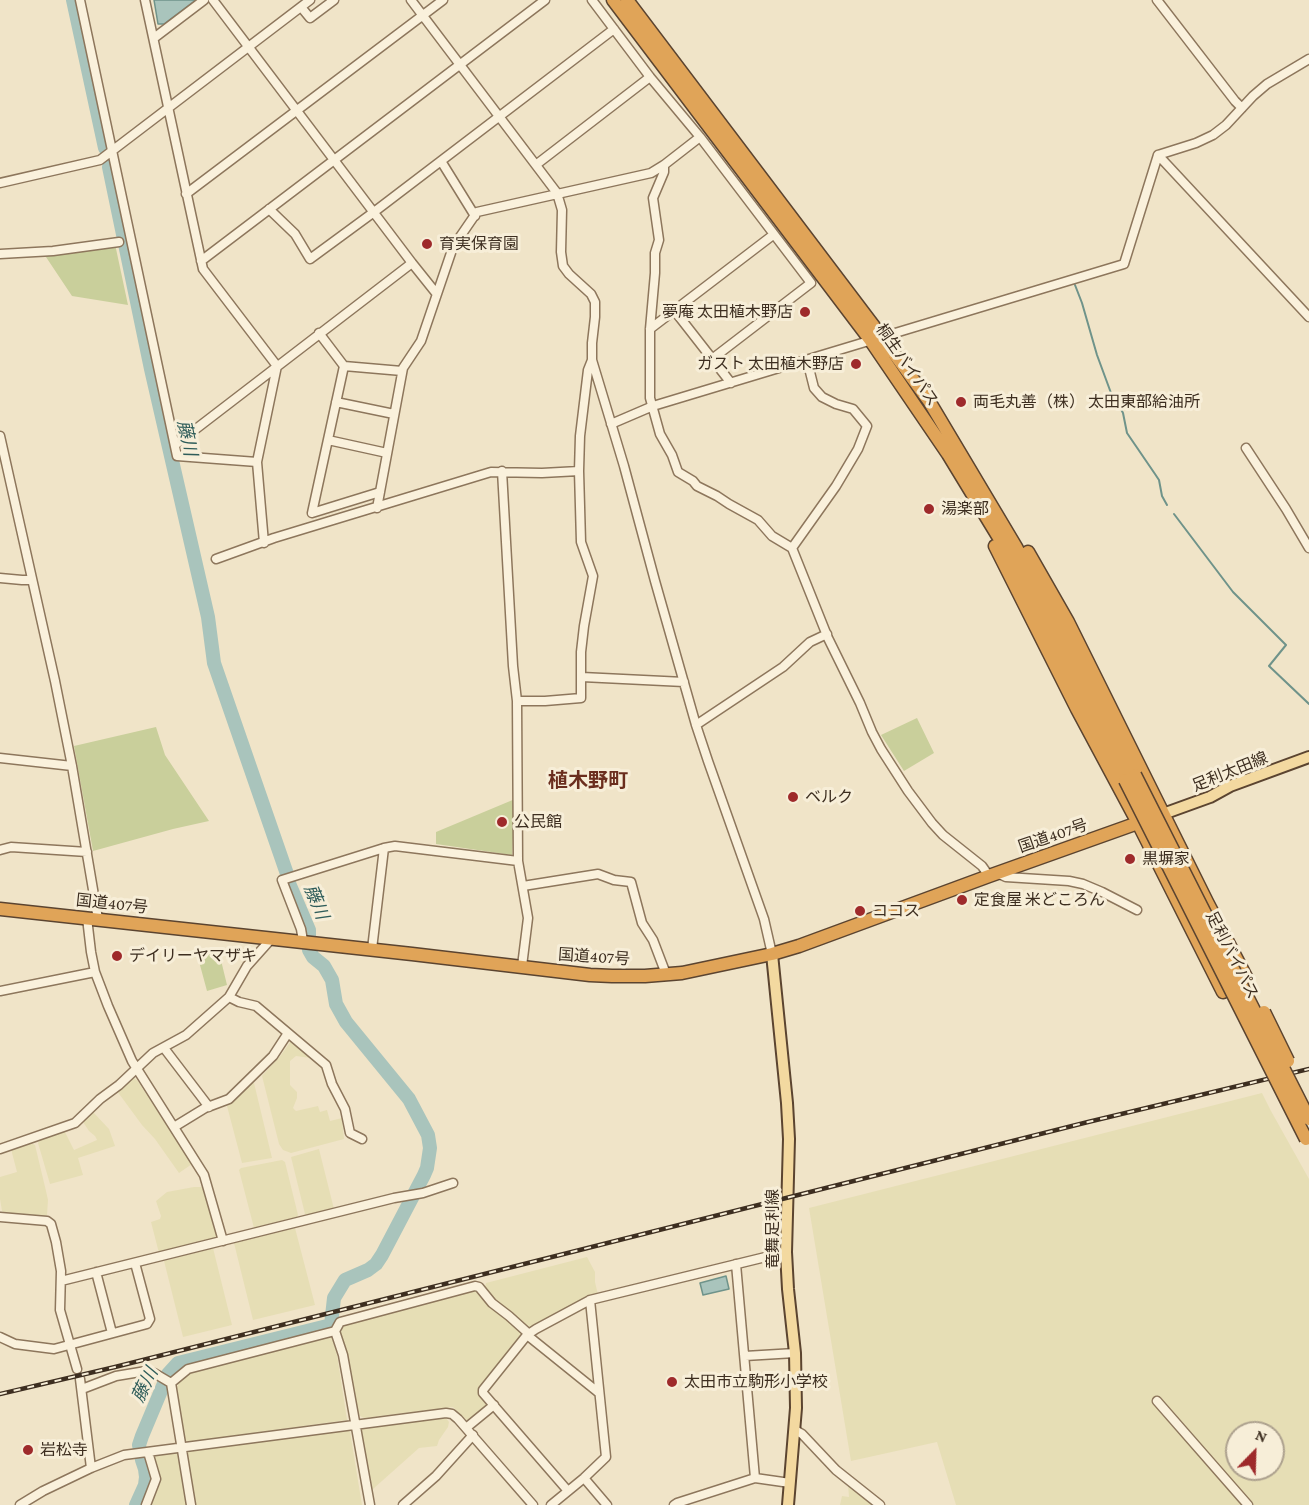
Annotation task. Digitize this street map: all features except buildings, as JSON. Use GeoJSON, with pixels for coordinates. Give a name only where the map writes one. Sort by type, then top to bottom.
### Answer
{"type":"FeatureCollection","features":[{"type":"Feature","properties":{"kind":"highway","name":"桐生バイパス"},"geometry":{"type":"LineString","coordinates":[[613,0],[876,339],[929,401],[1016,547],[1130,778]]}},
{"type":"Feature","properties":{"kind":"highway","name":"桐生バイパス"},"geometry":{"type":"LineString","coordinates":[[627,0],[876,339],[1007,552],[1130,778]]}},
{"type":"Feature","properties":{"kind":"highway"},"geometry":{"type":"LineString","coordinates":[[948,454],[1288,1119],[1307,1142]]}},
{"type":"Feature","properties":{"kind":"highway"},"geometry":{"type":"LineString","coordinates":[[966,462],[990,490],[1062,613],[1309,1105]]}},
{"type":"Feature","properties":{"kind":"highway","name":"足利バイパス"},"geometry":{"type":"LineString","coordinates":[[1130,778],[1309,1119]]}},
{"type":"Feature","properties":{"kind":"highway","name":"足利バイパス"},"geometry":{"type":"LineString","coordinates":[[1130,778],[1307,1142]]}},
{"type":"Feature","properties":{"kind":"highway","name":"国道407号"},"geometry":{"type":"LineString","coordinates":[[0,909],[612,976],[682,973],[772,954],[818,940],[993,874],[1163,814]]}},
{"type":"Feature","properties":{"kind":"main road","name":"足利太田線"},"geometry":{"type":"LineString","coordinates":[[1163,814],[1309,757]]}},
{"type":"Feature","properties":{"kind":"main road","name":"竜舞足利線"},"geometry":{"type":"LineString","coordinates":[[772,954],[789,1139],[786,1252],[795,1353],[795,1430],[788,1505]]}},
{"type":"Feature","properties":{"kind":"street"},"geometry":{"type":"LineString","coordinates":[[80,0],[177,456],[257,462]]}},
{"type":"Feature","properties":{"kind":"street"},"geometry":{"type":"LineString","coordinates":[[145,0],[203,269],[277,366],[257,462],[264,543]]}},
{"type":"Feature","properties":{"kind":"street"},"geometry":{"type":"LineString","coordinates":[[154,38],[204,0]]}},
{"type":"Feature","properties":{"kind":"street"},"geometry":{"type":"LineString","coordinates":[[213,0],[436,293]]}},
{"type":"Feature","properties":{"kind":"street"},"geometry":{"type":"LineString","coordinates":[[0,183],[96,162],[113,152],[310,0]]}},
{"type":"Feature","properties":{"kind":"street"},"geometry":{"type":"LineString","coordinates":[[301,7],[310,18],[334,0]]}},
{"type":"Feature","properties":{"kind":"street"},"geometry":{"type":"LineString","coordinates":[[411,0],[557,193],[562,210],[563,266],[591,294],[594,302],[592,360],[696,725],[764,919],[772,954]]}},
{"type":"Feature","properties":{"kind":"street"},"geometry":{"type":"LineString","coordinates":[[186,194],[443,0]]}},
{"type":"Feature","properties":{"kind":"street"},"geometry":{"type":"LineString","coordinates":[[201,261],[545,0]]}},
{"type":"Feature","properties":{"kind":"street"},"geometry":{"type":"LineString","coordinates":[[592,0],[811,283],[712,359]]}},
{"type":"Feature","properties":{"kind":"street"},"geometry":{"type":"LineString","coordinates":[[1157,0],[1242,108]]}},
{"type":"Feature","properties":{"kind":"street"},"geometry":{"type":"LineString","coordinates":[[269,209],[295,234],[310,259],[614,29]]}},
{"type":"Feature","properties":{"kind":"street"},"geometry":{"type":"LineString","coordinates":[[1158,155],[1213,135],[1267,84],[1309,58]]}},
{"type":"Feature","properties":{"kind":"street"},"geometry":{"type":"LineString","coordinates":[[537,164],[650,77]]}},
{"type":"Feature","properties":{"kind":"street"},"geometry":{"type":"LineString","coordinates":[[377,508],[402,368],[421,341],[453,247],[477,212],[651,173],[700,137]]}},
{"type":"Feature","properties":{"kind":"street"},"geometry":{"type":"LineString","coordinates":[[611,424],[653,406],[1124,264],[1158,155]]}},
{"type":"Feature","properties":{"kind":"street"},"geometry":{"type":"LineString","coordinates":[[1158,155],[1309,317]]}},
{"type":"Feature","properties":{"kind":"street"},"geometry":{"type":"LineString","coordinates":[[441,162],[474,216]]}},
{"type":"Feature","properties":{"kind":"street"},"geometry":{"type":"LineString","coordinates":[[664,165],[664,172],[653,198],[659,240],[655,253],[650,328],[650,398],[660,434],[672,455],[678,472],[697,486],[758,520],[772,536],[792,548],[827,634],[872,732],[909,791],[943,835],[993,874],[1083,884],[1137,910]]}},
{"type":"Feature","properties":{"kind":"street"},"geometry":{"type":"LineString","coordinates":[[650,328],[773,235]]}},
{"type":"Feature","properties":{"kind":"street"},"geometry":{"type":"LineString","coordinates":[[0,254],[53,251],[119,242]]}},
{"type":"Feature","properties":{"kind":"street"},"geometry":{"type":"LineString","coordinates":[[175,444],[412,263]]}},
{"type":"Feature","properties":{"kind":"street"},"geometry":{"type":"LineString","coordinates":[[674,310],[731,383]]}},
{"type":"Feature","properties":{"kind":"street"},"geometry":{"type":"LineString","coordinates":[[319,333],[344,366],[402,371]]}},
{"type":"Feature","properties":{"kind":"street"},"geometry":{"type":"LineString","coordinates":[[517,701],[581,698],[581,652],[593,576],[581,542],[580,436],[588,370],[592,360]]}},
{"type":"Feature","properties":{"kind":"street"},"geometry":{"type":"LineString","coordinates":[[792,548],[836,486],[858,449],[867,426],[853,409],[822,397],[814,388],[807,360]]}},
{"type":"Feature","properties":{"kind":"street"},"geometry":{"type":"LineString","coordinates":[[344,366],[312,513],[380,492]]}},
{"type":"Feature","properties":{"kind":"street"},"geometry":{"type":"LineString","coordinates":[[336,402],[394,414]]}},
{"type":"Feature","properties":{"kind":"street"},"geometry":{"type":"LineString","coordinates":[[0,436],[72,766],[87,852],[93,918],[91,952],[95,972],[132,1061],[204,1175],[223,1241]]}},
{"type":"Feature","properties":{"kind":"street"},"geometry":{"type":"LineString","coordinates":[[328,440],[387,453]]}},
{"type":"Feature","properties":{"kind":"street"},"geometry":{"type":"LineString","coordinates":[[1246,448],[1286,508],[1309,548]]}},
{"type":"Feature","properties":{"kind":"street"},"geometry":{"type":"LineString","coordinates":[[502,471],[517,701],[518,861],[528,918],[522,966]]}},
{"type":"Feature","properties":{"kind":"street"},"geometry":{"type":"LineString","coordinates":[[216,558],[491,472],[579,471]]}},
{"type":"Feature","properties":{"kind":"street"},"geometry":{"type":"LineString","coordinates":[[0,578],[32,579]]}},
{"type":"Feature","properties":{"kind":"street"},"geometry":{"type":"LineString","coordinates":[[696,725],[783,667],[810,642],[827,634]]}},
{"type":"Feature","properties":{"kind":"street"},"geometry":{"type":"LineString","coordinates":[[582,676],[684,682]]}},
{"type":"Feature","properties":{"kind":"street"},"geometry":{"type":"LineString","coordinates":[[0,759],[72,766]]}},
{"type":"Feature","properties":{"kind":"street"},"geometry":{"type":"LineString","coordinates":[[303,941],[301,929],[282,880],[395,846],[518,861]]}},
{"type":"Feature","properties":{"kind":"street"},"geometry":{"type":"LineString","coordinates":[[0,850],[11,847],[87,852]]}},
{"type":"Feature","properties":{"kind":"street"},"geometry":{"type":"LineString","coordinates":[[372,949],[384,849]]}},
{"type":"Feature","properties":{"kind":"street"},"geometry":{"type":"LineString","coordinates":[[523,886],[598,874],[615,880],[631,882],[642,922],[653,940],[666,974]]}},
{"type":"Feature","properties":{"kind":"street"},"geometry":{"type":"LineString","coordinates":[[0,1149],[75,1123],[153,1053],[186,1035],[229,996],[247,966],[272,938]]}},
{"type":"Feature","properties":{"kind":"street"},"geometry":{"type":"LineString","coordinates":[[0,991],[95,972]]}},
{"type":"Feature","properties":{"kind":"street"},"geometry":{"type":"LineString","coordinates":[[229,996],[239,1002],[256,1006],[326,1065],[345,1109],[350,1133],[362,1139]]}},
{"type":"Feature","properties":{"kind":"street"},"geometry":{"type":"LineString","coordinates":[[174,1127],[209,1107],[226,1101],[236,1093],[273,1056],[288,1033]]}},
{"type":"Feature","properties":{"kind":"street"},"geometry":{"type":"LineString","coordinates":[[164,1047],[209,1107]]}},
{"type":"Feature","properties":{"kind":"street"},"geometry":{"type":"LineString","coordinates":[[60,1281],[394,1198],[423,1193],[453,1183]]}},
{"type":"Feature","properties":{"kind":"street"},"geometry":{"type":"LineString","coordinates":[[0,1217],[47,1221],[51,1224],[60,1261],[60,1310],[76,1369]]}},
{"type":"Feature","properties":{"kind":"street"},"geometry":{"type":"LineString","coordinates":[[568,1491],[483,1393],[483,1390],[528,1335],[590,1300],[786,1252]]}},
{"type":"Feature","properties":{"kind":"street"},"geometry":{"type":"LineString","coordinates":[[0,1337],[15,1344],[54,1349],[147,1324],[150,1319],[135,1263]]}},
{"type":"Feature","properties":{"kind":"street"},"geometry":{"type":"LineString","coordinates":[[736,1264],[755,1478]]}},
{"type":"Feature","properties":{"kind":"street"},"geometry":{"type":"LineString","coordinates":[[96,1272],[112,1333]]}},
{"type":"Feature","properties":{"kind":"street"},"geometry":{"type":"LineString","coordinates":[[171,1383],[188,1369],[335,1331],[343,1320],[475,1286],[479,1287],[492,1303],[528,1335],[599,1393]]}},
{"type":"Feature","properties":{"kind":"street"},"geometry":{"type":"LineString","coordinates":[[551,1505],[606,1456],[590,1300]]}},
{"type":"Feature","properties":{"kind":"street"},"geometry":{"type":"LineString","coordinates":[[335,1331],[343,1355],[370,1505]]}},
{"type":"Feature","properties":{"kind":"street"},"geometry":{"type":"LineString","coordinates":[[745,1356],[795,1353]]}},
{"type":"Feature","properties":{"kind":"street"},"geometry":{"type":"LineString","coordinates":[[82,1389],[116,1376],[146,1371],[171,1383]]}},
{"type":"Feature","properties":{"kind":"street"},"geometry":{"type":"LineString","coordinates":[[80,1379],[91,1468]]}},
{"type":"Feature","properties":{"kind":"street"},"geometry":{"type":"LineString","coordinates":[[171,1383],[191,1505]]}},
{"type":"Feature","properties":{"kind":"street"},"geometry":{"type":"LineString","coordinates":[[1157,1401],[1248,1505]]}},
{"type":"Feature","properties":{"kind":"street"},"geometry":{"type":"LineString","coordinates":[[466,1428],[494,1405]]}},
{"type":"Feature","properties":{"kind":"street"},"geometry":{"type":"LineString","coordinates":[[20,1505],[43,1491],[124,1455],[446,1413],[452,1414],[473,1435],[533,1505]]}},
{"type":"Feature","properties":{"kind":"street"},"geometry":{"type":"LineString","coordinates":[[795,1430],[802,1434],[836,1470],[880,1505]]}},
{"type":"Feature","properties":{"kind":"street"},"geometry":{"type":"LineString","coordinates":[[403,1505],[436,1476],[473,1435]]}},
{"type":"Feature","properties":{"kind":"street"},"geometry":{"type":"LineString","coordinates":[[146,1505],[156,1479],[148,1452]]}},
{"type":"Feature","properties":{"kind":"street"},"geometry":{"type":"LineString","coordinates":[[584,1478],[607,1505]]}},
{"type":"Feature","properties":{"kind":"street"},"geometry":{"type":"LineString","coordinates":[[674,1505],[755,1478],[790,1483]]}},
{"type":"Feature","properties":{"kind":"shaded area"},"geometry":{"type":"Polygon","coordinates":[[[291,1041],[311,1058],[296,1056],[290,1061],[290,1085],[297,1092],[293,1108],[296,1111],[318,1106],[320,1112],[327,1110],[330,1121],[342,1118],[344,1139],[291,1153],[283,1150],[279,1144],[262,1076],[291,1041]]]}},
{"type":"Feature","properties":{"kind":"shaded area"},"geometry":{"type":"Polygon","coordinates":[[[134,1078],[192,1164],[179,1173],[117,1091],[134,1078]]]}},
{"type":"Feature","properties":{"kind":"shaded area"},"geometry":{"type":"Polygon","coordinates":[[[251,1083],[254,1083],[272,1158],[242,1163],[227,1106],[251,1083]]]}},
{"type":"Feature","properties":{"kind":"shaded area"},"geometry":{"type":"Polygon","coordinates":[[[1262,1093],[1309,1179],[1309,1505],[956,1505],[937,1442],[851,1461],[809,1208],[1262,1093]]]}},
{"type":"Feature","properties":{"kind":"shaded area"},"geometry":{"type":"Polygon","coordinates":[[[93,1112],[109,1129],[115,1146],[78,1158],[83,1175],[50,1184],[38,1143],[64,1130],[74,1150],[97,1140],[83,1122],[93,1112]]]}},
{"type":"Feature","properties":{"kind":"shaded area"},"geometry":{"type":"Polygon","coordinates":[[[31,1143],[35,1145],[48,1200],[45,1217],[2,1211],[0,1177],[17,1172],[11,1149],[31,1143]]]}},
{"type":"Feature","properties":{"kind":"shaded area"},"geometry":{"type":"Polygon","coordinates":[[[319,1149],[334,1209],[309,1215],[305,1214],[291,1157],[319,1149]]]}},
{"type":"Feature","properties":{"kind":"shaded area"},"geometry":{"type":"Polygon","coordinates":[[[282,1160],[285,1162],[298,1215],[254,1228],[239,1170],[282,1160]]]}},
{"type":"Feature","properties":{"kind":"shaded area"},"geometry":{"type":"Polygon","coordinates":[[[202,1187],[219,1236],[217,1239],[159,1253],[151,1222],[160,1219],[161,1216],[156,1201],[167,1192],[202,1187]]]}},
{"type":"Feature","properties":{"kind":"shaded area"},"geometry":{"type":"Polygon","coordinates":[[[295,1228],[315,1305],[253,1320],[234,1243],[295,1228]]]}},
{"type":"Feature","properties":{"kind":"shaded area"},"geometry":{"type":"Polygon","coordinates":[[[213,1248],[232,1325],[183,1337],[164,1261],[213,1248]]]}},
{"type":"Feature","properties":{"kind":"shaded area"},"geometry":{"type":"Polygon","coordinates":[[[587,1257],[595,1272],[598,1295],[586,1297],[531,1328],[527,1328],[505,1307],[495,1301],[485,1287],[486,1283],[587,1257]]]}},
{"type":"Feature","properties":{"kind":"shaded area"},"geometry":{"type":"Polygon","coordinates":[[[472,1290],[479,1292],[491,1307],[522,1333],[517,1343],[478,1389],[486,1405],[469,1420],[466,1420],[453,1407],[364,1418],[358,1415],[348,1357],[340,1335],[342,1325],[472,1290]]]}},
{"type":"Feature","properties":{"kind":"shaded area"},"geometry":{"type":"Polygon","coordinates":[[[328,1337],[332,1338],[337,1355],[347,1420],[188,1442],[183,1438],[177,1387],[181,1378],[207,1366],[328,1337]]]}},
{"type":"Feature","properties":{"kind":"shaded area"},"geometry":{"type":"Polygon","coordinates":[[[445,1417],[449,1422],[448,1427],[437,1446],[419,1448],[373,1489],[371,1488],[360,1431],[363,1427],[445,1417]]]}},
{"type":"Feature","properties":{"kind":"shaded area"},"geometry":{"type":"Polygon","coordinates":[[[348,1430],[362,1505],[195,1505],[187,1453],[189,1450],[348,1430]]]}},
{"type":"Feature","properties":{"kind":"shaded area"},"geometry":{"type":"Polygon","coordinates":[[[176,1452],[187,1505],[148,1505],[156,1489],[153,1456],[176,1452]]]}},
{"type":"Feature","properties":{"kind":"shaded area"},"geometry":{"type":"Polygon","coordinates":[[[848,1485],[873,1505],[840,1505],[842,1496],[849,1497],[848,1485]]]}},
{"type":"Feature","properties":{"kind":"green space"},"geometry":{"type":"Polygon","coordinates":[[[115,244],[128,305],[72,296],[44,254],[115,244]]]}},
{"type":"Feature","properties":{"kind":"green space"},"geometry":{"type":"Polygon","coordinates":[[[917,718],[934,753],[904,771],[881,735],[917,718]]]}},
{"type":"Feature","properties":{"kind":"green space"},"geometry":{"type":"Polygon","coordinates":[[[156,727],[165,755],[209,821],[93,851],[74,746],[156,727]]]}},
{"type":"Feature","properties":{"kind":"green space"},"geometry":{"type":"Polygon","coordinates":[[[515,799],[512,855],[436,844],[436,832],[515,799]]]}},
{"type":"Feature","properties":{"kind":"green space"},"geometry":{"type":"Polygon","coordinates":[[[218,948],[227,985],[207,991],[197,954],[218,948]]]}},
{"type":"Feature","properties":{"kind":"water"},"geometry":{"type":"Polygon","coordinates":[[[154,0],[196,0],[164,24],[158,24],[154,0]]]}},
{"type":"Feature","properties":{"kind":"water"},"geometry":{"type":"Polygon","coordinates":[[[726,1276],[729,1289],[703,1295],[700,1283],[726,1276]]]}},
{"type":"Feature","properties":{"kind":"waterway","name":"藤川"},"geometry":{"type":"LineString","coordinates":[[73,0],[105,148]]}},
{"type":"Feature","properties":{"kind":"waterway","name":"藤川"},"geometry":{"type":"LineString","coordinates":[[109,167],[151,369],[208,617],[214,663],[288,881],[309,930],[309,950],[313,957],[324,966],[332,980],[336,1004],[346,1022],[409,1099],[428,1135],[430,1148],[424,1175],[382,1255],[368,1270],[345,1280],[334,1298],[331,1325],[178,1363],[168,1374],[139,1445],[146,1477],[136,1505]]}},
{"type":"Feature","properties":{"kind":"waterway"},"geometry":{"type":"LineString","coordinates":[[1075,285],[1111,393]]}},
{"type":"Feature","properties":{"kind":"waterway"},"geometry":{"type":"LineString","coordinates":[[1115,398],[1123,413],[1127,433],[1159,480],[1162,496],[1167,505]]}},
{"type":"Feature","properties":{"kind":"waterway"},"geometry":{"type":"LineString","coordinates":[[1174,514],[1233,592],[1286,645],[1269,666],[1309,704]]}},
{"type":"Feature","properties":{"kind":"railway"},"geometry":{"type":"LineString","coordinates":[[0,1394],[1088,1122],[1309,1069]]}},
{"type":"Feature","properties":{"kind":"place","name":"育実保育園"},"geometry":{"type":"Point","coordinates":[427,244]}},
{"type":"Feature","properties":{"kind":"place","name":"夢庵 太田植木野店"},"geometry":{"type":"Point","coordinates":[805,312]}},
{"type":"Feature","properties":{"kind":"place","name":"ガスト 太田植木野店"},"geometry":{"type":"Point","coordinates":[856,364]}},
{"type":"Feature","properties":{"kind":"place","name":"両毛丸善（株） 太田東部給油所"},"geometry":{"type":"Point","coordinates":[961,402]}},
{"type":"Feature","properties":{"kind":"place","name":"湯楽部"},"geometry":{"type":"Point","coordinates":[929,509]}},
{"type":"Feature","properties":{"kind":"place","name":"ベルク"},"geometry":{"type":"Point","coordinates":[793,797]}},
{"type":"Feature","properties":{"kind":"place","name":"公民館"},"geometry":{"type":"Point","coordinates":[502,822]}},
{"type":"Feature","properties":{"kind":"place","name":"黒塀家"},"geometry":{"type":"Point","coordinates":[1130,859]}},
{"type":"Feature","properties":{"kind":"place","name":"定食屋 米どころん"},"geometry":{"type":"Point","coordinates":[962,900]}},
{"type":"Feature","properties":{"kind":"place","name":"ココス"},"geometry":{"type":"Point","coordinates":[860,911]}},
{"type":"Feature","properties":{"kind":"place","name":"デイリーヤマザキ"},"geometry":{"type":"Point","coordinates":[117,956]}},
{"type":"Feature","properties":{"kind":"place","name":"太田市立駒形小学校"},"geometry":{"type":"Point","coordinates":[672,1382]}},
{"type":"Feature","properties":{"kind":"place","name":"岩松寺"},"geometry":{"type":"Point","coordinates":[28,1450]}},
{"type":"Feature","properties":{"kind":"district","name":"植木野町"},"geometry":{"type":"Point","coordinates":[588,781]}}]}
